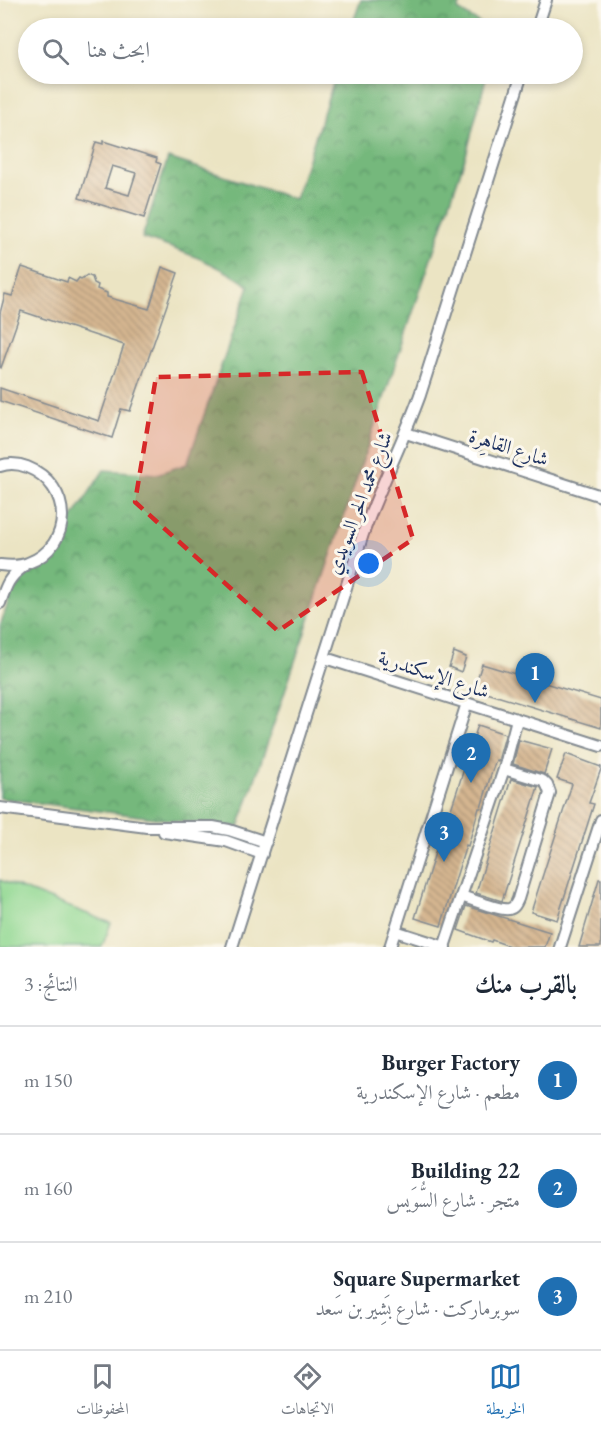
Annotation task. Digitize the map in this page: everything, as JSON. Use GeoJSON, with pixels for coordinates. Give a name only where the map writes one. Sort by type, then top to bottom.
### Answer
{"type":"FeatureCollection","features":[{"type":"Feature","properties":{"kind":"street"},"geometry":{"type":"LineString","coordinates":[[540,18],[546,0]]}},
{"type":"Feature","properties":{"kind":"street","name":"شارع محمد الحر السويدي"},"geometry":{"type":"LineString","coordinates":[[232,947],[371,512],[406,433],[432,359],[519,84]]}},
{"type":"Feature","properties":{"kind":"street","name":"شارع القاهِرة"},"geometry":{"type":"LineString","coordinates":[[406,433],[601,496]]}},
{"type":"Feature","properties":{"kind":"street"},"geometry":{"type":"LineString","coordinates":[[0,466],[22,465],[37,471],[50,482],[59,496],[62,512],[60,529],[53,544],[42,556],[14,573],[7,582],[0,603]]}},
{"type":"Feature","properties":{"kind":"street"},"geometry":{"type":"LineString","coordinates":[[0,565],[27,564]]}},
{"type":"Feature","properties":{"kind":"street","name":"شارع الإسكندرية"},"geometry":{"type":"LineString","coordinates":[[325,658],[601,746]]}},
{"type":"Feature","properties":{"kind":"street"},"geometry":{"type":"LineString","coordinates":[[390,947],[467,703]]}},
{"type":"Feature","properties":{"kind":"street"},"geometry":{"type":"LineString","coordinates":[[395,931],[444,947],[504,769],[518,719]]}},
{"type":"Feature","properties":{"kind":"street"},"geometry":{"type":"LineString","coordinates":[[461,896],[504,909],[512,908],[517,903],[550,793],[547,785],[538,779],[504,769]]}},
{"type":"Feature","properties":{"kind":"street"},"geometry":{"type":"LineString","coordinates":[[0,808],[147,827],[175,834],[228,836],[266,842]]}},
{"type":"Feature","properties":{"kind":"street"},"geometry":{"type":"LineString","coordinates":[[560,947],[601,820]]}},
{"type":"Feature","properties":{"kind":"street"},"geometry":{"type":"LineString","coordinates":[[228,836],[262,854]]}},
{"type":"Feature","properties":{"kind":"highlighted area"},"geometry":{"type":"Polygon","coordinates":[[[362,372],[413,539],[278,631],[135,502],[156,377],[362,372]]]}},
{"type":"Feature","properties":{"kind":"green space"},"geometry":{"type":"Polygon","coordinates":[[[361,0],[462,0],[458,10],[471,18],[355,18],[361,0]]]}},
{"type":"Feature","properties":{"kind":"green space"},"geometry":{"type":"Polygon","coordinates":[[[333,84],[484,84],[466,155],[239,827],[0,798],[0,626],[15,583],[56,554],[70,522],[104,470],[157,474],[187,464],[249,286],[224,270],[198,258],[142,238],[168,158],[295,199],[333,84]]]}},
{"type":"Feature","properties":{"kind":"green space"},"geometry":{"type":"Polygon","coordinates":[[[0,880],[111,923],[102,947],[0,947],[0,880]]]}},
{"type":"Feature","properties":{"kind":"building"},"geometry":{"type":"Polygon","coordinates":[[[103,141],[157,158],[156,162],[161,164],[144,218],[79,198],[96,142],[103,144],[103,141]],[[112,166],[105,188],[129,195],[136,173],[112,166]]]}},
{"type":"Feature","properties":{"kind":"building"},"geometry":{"type":"Polygon","coordinates":[[[22,267],[67,282],[68,278],[76,282],[87,275],[92,277],[94,283],[98,285],[97,289],[107,293],[107,297],[149,309],[162,267],[178,273],[130,411],[121,409],[112,438],[0,401],[0,388],[99,421],[124,345],[21,311],[1,368],[0,313],[5,294],[12,296],[22,267]]]}},
{"type":"Feature","properties":{"kind":"building"},"geometry":{"type":"Polygon","coordinates":[[[454,652],[466,657],[461,672],[449,667],[454,652]]]}},
{"type":"Feature","properties":{"kind":"building"},"geometry":{"type":"Polygon","coordinates":[[[482,664],[601,700],[601,728],[474,689],[482,664]]]}},
{"type":"Feature","properties":{"kind":"building"},"geometry":{"type":"Polygon","coordinates":[[[478,725],[505,734],[505,736],[468,846],[466,845],[441,926],[415,918],[478,725]]]}},
{"type":"Feature","properties":{"kind":"building"},"geometry":{"type":"Polygon","coordinates":[[[519,740],[552,749],[544,774],[513,764],[519,740]]]}},
{"type":"Feature","properties":{"kind":"building"},"geometry":{"type":"Polygon","coordinates":[[[566,754],[601,767],[601,769],[589,803],[594,804],[557,920],[531,912],[572,784],[557,779],[566,754]]]}},
{"type":"Feature","properties":{"kind":"building"},"geometry":{"type":"Polygon","coordinates":[[[511,779],[538,787],[502,901],[476,893],[511,779]]]}},
{"type":"Feature","properties":{"kind":"building"},"geometry":{"type":"Polygon","coordinates":[[[599,879],[601,879],[601,947],[579,947],[599,879]]]}},
{"type":"Feature","properties":{"kind":"building"},"geometry":{"type":"Polygon","coordinates":[[[466,906],[550,932],[545,947],[512,947],[458,930],[466,906]]]}},
{"type":"Feature","properties":{"kind":"place","name":"Burger Factory"},"geometry":{"type":"Point","coordinates":[535,703]}},
{"type":"Feature","properties":{"kind":"place","name":"Building 22"},"geometry":{"type":"Point","coordinates":[471,783]}},
{"type":"Feature","properties":{"kind":"place","name":"Square Supermarket"},"geometry":{"type":"Point","coordinates":[444,862]}}]}
